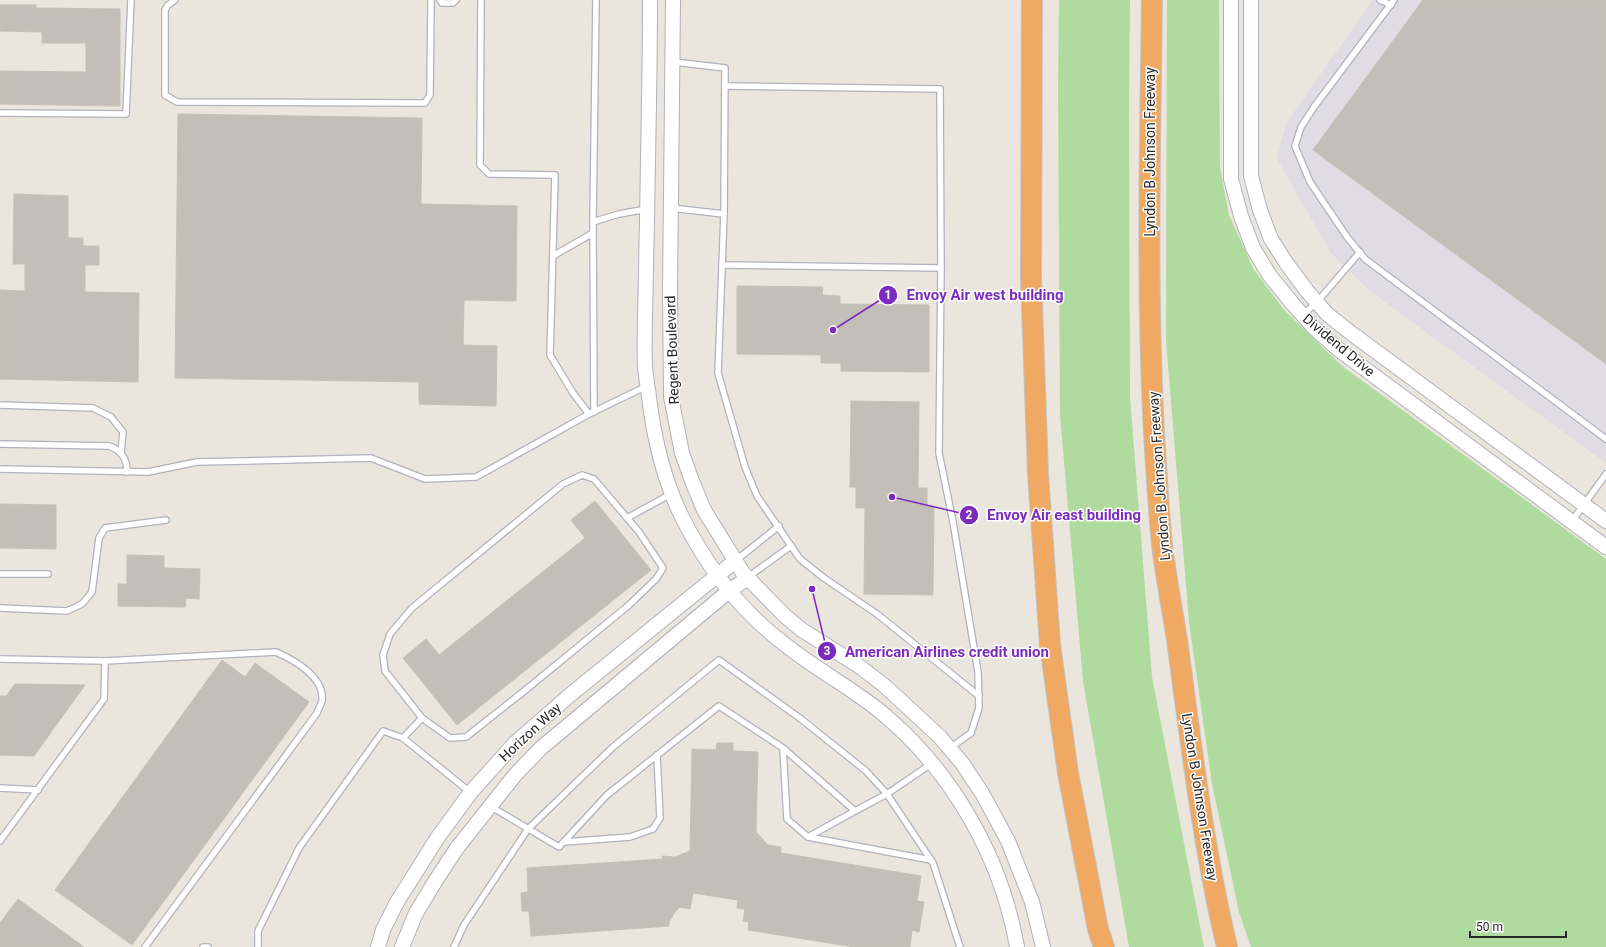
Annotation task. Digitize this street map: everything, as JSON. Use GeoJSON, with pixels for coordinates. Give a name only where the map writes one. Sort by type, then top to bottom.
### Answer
{"type":"FeatureCollection","features":[{"type":"Feature","properties":{"kind":"highway"},"geometry":{"type":"LineString","coordinates":[[1032,0],[1031,278],[1038,474],[1050,644],[1068,773],[1098,929],[1104,947]]}},
{"type":"Feature","properties":{"kind":"highway","name":"Lyndon B Johnson Freeway"},"geometry":{"type":"LineString","coordinates":[[1152,0],[1150,268],[1151,350],[1155,450],[1162,545],[1177,639],[1188,735],[1219,913],[1227,947]]}},
{"type":"Feature","properties":{"kind":"highway"},"geometry":{"type":"LineString","coordinates":[[1219,913],[1234,947]]}},
{"type":"Feature","properties":{"kind":"street","name":"Regent Boulevard"},"geometry":{"type":"LineString","coordinates":[[650,0],[644,349],[653,431],[666,480],[693,536],[729,591],[768,631],[805,659],[848,687],[883,714],[932,763],[956,794],[987,850],[996,871],[1012,923],[1017,947]]}},
{"type":"Feature","properties":{"kind":"street","name":"Regent Boulevard"},"geometry":{"type":"LineString","coordinates":[[673,0],[670,208],[671,397],[682,454],[704,510],[735,561],[748,578],[785,616],[802,630],[859,666],[886,687],[923,719],[962,763],[982,793],[1008,841],[1032,902],[1043,947]]}},
{"type":"Feature","properties":{"kind":"street","name":"Dividend Drive"},"geometry":{"type":"LineString","coordinates":[[1232,0],[1231,179],[1241,216],[1253,248],[1270,276],[1314,328],[1338,349],[1606,547]]}},
{"type":"Feature","properties":{"kind":"street","name":"Dividend Drive"},"geometry":{"type":"LineString","coordinates":[[1251,0],[1251,176],[1260,210],[1271,239],[1286,264],[1327,314],[1350,333],[1606,521]]}},
{"type":"Feature","properties":{"kind":"street","name":"Horizon Way"},"geometry":{"type":"LineString","coordinates":[[378,947],[383,930],[412,876],[471,792],[515,743],[544,717],[735,561]]}},
{"type":"Feature","properties":{"kind":"street","name":"Horizon Way"},"geometry":{"type":"LineString","coordinates":[[402,947],[416,913],[436,880],[458,848],[515,774],[541,748],[729,591],[748,578]]}},
{"type":"Feature","properties":{"kind":"street"},"geometry":{"type":"LineString","coordinates":[[471,792],[490,806]]}},
{"type":"Feature","properties":{"kind":"lane"},"geometry":{"type":"LineString","coordinates":[[0,113],[126,114],[131,0]]}},
{"type":"Feature","properties":{"kind":"lane"},"geometry":{"type":"LineString","coordinates":[[174,0],[165,10],[165,95],[177,102],[355,103],[425,103],[430,95],[431,0]]}},
{"type":"Feature","properties":{"kind":"lane"},"geometry":{"type":"LineString","coordinates":[[440,0],[442,3],[453,3],[456,0]]}},
{"type":"Feature","properties":{"kind":"lane"},"geometry":{"type":"LineString","coordinates":[[481,0],[480,165],[489,174],[555,175],[550,355],[573,393],[591,413]]}},
{"type":"Feature","properties":{"kind":"lane"},"geometry":{"type":"LineString","coordinates":[[591,413],[596,0]]}},
{"type":"Feature","properties":{"kind":"lane"},"geometry":{"type":"LineString","coordinates":[[1380,0],[1393,2],[1314,107],[1301,127],[1295,146],[1310,182],[1347,237],[1365,259],[1606,439]]}},
{"type":"Feature","properties":{"kind":"lane"},"geometry":{"type":"LineString","coordinates":[[672,62],[726,68],[724,214],[718,373],[745,467],[757,496],[800,559],[824,578],[877,614],[979,696]]}},
{"type":"Feature","properties":{"kind":"lane"},"geometry":{"type":"LineString","coordinates":[[725,86],[940,89],[940,453],[978,672],[979,696],[979,708],[971,733],[949,748]]}},
{"type":"Feature","properties":{"kind":"lane"},"geometry":{"type":"LineString","coordinates":[[670,208],[724,214]]}},
{"type":"Feature","properties":{"kind":"lane"},"geometry":{"type":"LineString","coordinates":[[593,222],[619,214],[647,209]]}},
{"type":"Feature","properties":{"kind":"lane"},"geometry":{"type":"LineString","coordinates":[[553,256],[593,233]]}},
{"type":"Feature","properties":{"kind":"lane"},"geometry":{"type":"LineString","coordinates":[[1303,316],[1360,252]]}},
{"type":"Feature","properties":{"kind":"lane"},"geometry":{"type":"LineString","coordinates":[[722,265],[941,268]]}},
{"type":"Feature","properties":{"kind":"lane"},"geometry":{"type":"LineString","coordinates":[[0,469],[148,472],[197,462],[371,458],[425,478],[476,477],[591,413],[648,386]]}},
{"type":"Feature","properties":{"kind":"lane"},"geometry":{"type":"LineString","coordinates":[[0,405],[93,408],[111,417],[123,432],[121,453]]}},
{"type":"Feature","properties":{"kind":"lane"},"geometry":{"type":"LineString","coordinates":[[0,444],[109,446],[117,448],[121,453],[127,463],[127,472]]}},
{"type":"Feature","properties":{"kind":"lane"},"geometry":{"type":"LineString","coordinates":[[1572,522],[1606,474]]}},
{"type":"Feature","properties":{"kind":"lane"},"geometry":{"type":"LineString","coordinates":[[582,475],[594,479],[639,532],[663,568],[656,579],[629,605],[466,737],[450,738],[422,718],[385,671],[384,655],[390,634],[412,608],[564,484],[582,475]]}},
{"type":"Feature","properties":{"kind":"lane"},"geometry":{"type":"LineString","coordinates":[[627,518],[672,494]]}},
{"type":"Feature","properties":{"kind":"lane"},"geometry":{"type":"LineString","coordinates":[[0,608],[67,610],[82,604],[92,592],[99,538],[105,528],[166,520]]}},
{"type":"Feature","properties":{"kind":"lane"},"geometry":{"type":"LineString","coordinates":[[735,561],[778,526]]}},
{"type":"Feature","properties":{"kind":"lane"},"geometry":{"type":"LineString","coordinates":[[748,578],[791,546]]}},
{"type":"Feature","properties":{"kind":"lane"},"geometry":{"type":"LineString","coordinates":[[0,574],[48,574]]}},
{"type":"Feature","properties":{"kind":"lane"},"geometry":{"type":"LineString","coordinates":[[0,659],[105,661],[276,652],[285,656],[309,673],[317,682],[321,691],[322,702],[317,713],[145,947]]}},
{"type":"Feature","properties":{"kind":"lane"},"geometry":{"type":"LineString","coordinates":[[454,947],[464,925],[528,829],[613,747],[719,660],[801,719],[866,771],[888,794],[931,860],[960,947]]}},
{"type":"Feature","properties":{"kind":"lane"},"geometry":{"type":"LineString","coordinates":[[0,841],[104,699],[105,661]]}},
{"type":"Feature","properties":{"kind":"lane"},"geometry":{"type":"LineString","coordinates":[[490,806],[559,847],[607,796],[719,706],[782,748],[855,810]]}},
{"type":"Feature","properties":{"kind":"lane"},"geometry":{"type":"LineString","coordinates":[[403,738],[422,718]]}},
{"type":"Feature","properties":{"kind":"lane"},"geometry":{"type":"LineString","coordinates":[[258,947],[258,931],[299,848],[383,731],[403,738],[471,792]]}},
{"type":"Feature","properties":{"kind":"lane"},"geometry":{"type":"LineString","coordinates":[[782,748],[788,819],[808,837],[931,860]]}},
{"type":"Feature","properties":{"kind":"lane"},"geometry":{"type":"LineString","coordinates":[[564,842],[630,837],[653,829],[660,818],[657,755]]}},
{"type":"Feature","properties":{"kind":"lane"},"geometry":{"type":"LineString","coordinates":[[808,837],[855,810],[888,794],[932,763]]}},
{"type":"Feature","properties":{"kind":"lane"},"geometry":{"type":"LineString","coordinates":[[0,788],[38,790]]}},
{"type":"Feature","properties":{"kind":"lane"},"geometry":{"type":"LineString","coordinates":[[203,947],[208,947]]}},
{"type":"Feature","properties":{"kind":"shaded area"},"geometry":{"type":"Polygon","coordinates":[[[1373,0],[1606,0],[1606,463],[1371,292],[1331,253],[1277,159],[1286,123],[1373,0]]]}},
{"type":"Feature","properties":{"kind":"green space"},"geometry":{"type":"Polygon","coordinates":[[[1059,0],[1130,0],[1130,397],[1152,677],[1204,947],[1129,947],[1083,681],[1060,415],[1058,87],[1059,0]]]}},
{"type":"Feature","properties":{"kind":"green space"},"geometry":{"type":"Polygon","coordinates":[[[1167,0],[1219,0],[1220,168],[1229,215],[1254,270],[1285,311],[1342,366],[1606,559],[1606,947],[1251,947],[1239,912],[1212,784],[1189,622],[1166,340],[1167,0]]]}},
{"type":"Feature","properties":{"kind":"building"},"geometry":{"type":"Polygon","coordinates":[[[1423,0],[1606,0],[1606,364],[1313,150],[1423,0]]]}},
{"type":"Feature","properties":{"kind":"building"},"geometry":{"type":"Polygon","coordinates":[[[0,5],[36,5],[36,8],[120,9],[120,106],[0,104],[0,71],[86,72],[86,43],[42,43],[42,32],[0,31],[0,5]]]}},
{"type":"Feature","properties":{"kind":"building"},"geometry":{"type":"Polygon","coordinates":[[[178,114],[422,118],[421,204],[517,206],[516,301],[464,300],[463,345],[497,346],[496,406],[419,404],[419,382],[175,378],[178,114]]]}},
{"type":"Feature","properties":{"kind":"building"},"geometry":{"type":"Polygon","coordinates":[[[14,194],[68,196],[68,238],[83,238],[83,246],[99,246],[99,265],[85,265],[85,292],[139,293],[138,382],[0,379],[0,290],[25,291],[25,264],[13,264],[14,194]]]}},
{"type":"Feature","properties":{"kind":"building"},"geometry":{"type":"Polygon","coordinates":[[[737,286],[823,287],[822,295],[840,296],[840,304],[929,305],[929,372],[841,371],[841,363],[821,363],[821,355],[737,354],[737,286]]]}},
{"type":"Feature","properties":{"kind":"building"},"geometry":{"type":"Polygon","coordinates":[[[851,401],[919,402],[918,488],[927,488],[927,506],[934,506],[933,595],[864,594],[865,508],[856,508],[856,487],[850,487],[851,401]]]}},
{"type":"Feature","properties":{"kind":"building"},"geometry":{"type":"Polygon","coordinates":[[[595,501],[651,570],[457,725],[403,658],[426,639],[439,655],[585,538],[571,520],[595,501]]]}},
{"type":"Feature","properties":{"kind":"building"},"geometry":{"type":"Polygon","coordinates":[[[0,504],[56,505],[56,549],[0,548],[0,504]]]}},
{"type":"Feature","properties":{"kind":"building"},"geometry":{"type":"Polygon","coordinates":[[[127,555],[164,556],[164,568],[200,569],[199,599],[186,598],[185,607],[118,606],[118,584],[127,584],[127,555]]]}},
{"type":"Feature","properties":{"kind":"building"},"geometry":{"type":"Polygon","coordinates":[[[222,660],[245,677],[255,663],[309,702],[132,945],[55,890],[222,660]]]}},
{"type":"Feature","properties":{"kind":"building"},"geometry":{"type":"Polygon","coordinates":[[[15,684],[85,685],[34,756],[0,755],[0,696],[6,696],[15,684]]]}},
{"type":"Feature","properties":{"kind":"building"},"geometry":{"type":"Polygon","coordinates":[[[717,743],[733,743],[733,751],[758,752],[756,832],[768,845],[781,847],[781,853],[921,876],[917,901],[924,902],[919,932],[912,930],[910,947],[854,947],[748,930],[749,922],[743,921],[745,909],[737,908],[738,900],[693,893],[690,909],[680,907],[669,922],[669,926],[531,936],[529,911],[522,911],[521,893],[528,892],[527,868],[663,859],[662,856],[675,857],[690,851],[692,749],[716,750],[717,743]]]}},
{"type":"Feature","properties":{"kind":"building"},"geometry":{"type":"Polygon","coordinates":[[[18,899],[84,947],[0,947],[0,923],[18,899]]]}},
{"type":"Feature","properties":{"kind":"place","name":"Envoy Air west building"},"geometry":{"type":"Point","coordinates":[833,330]}},
{"type":"Feature","properties":{"kind":"place","name":"Envoy Air east building"},"geometry":{"type":"Point","coordinates":[892,497]}},
{"type":"Feature","properties":{"kind":"place","name":"American Airlines credit union"},"geometry":{"type":"Point","coordinates":[812,589]}}]}
